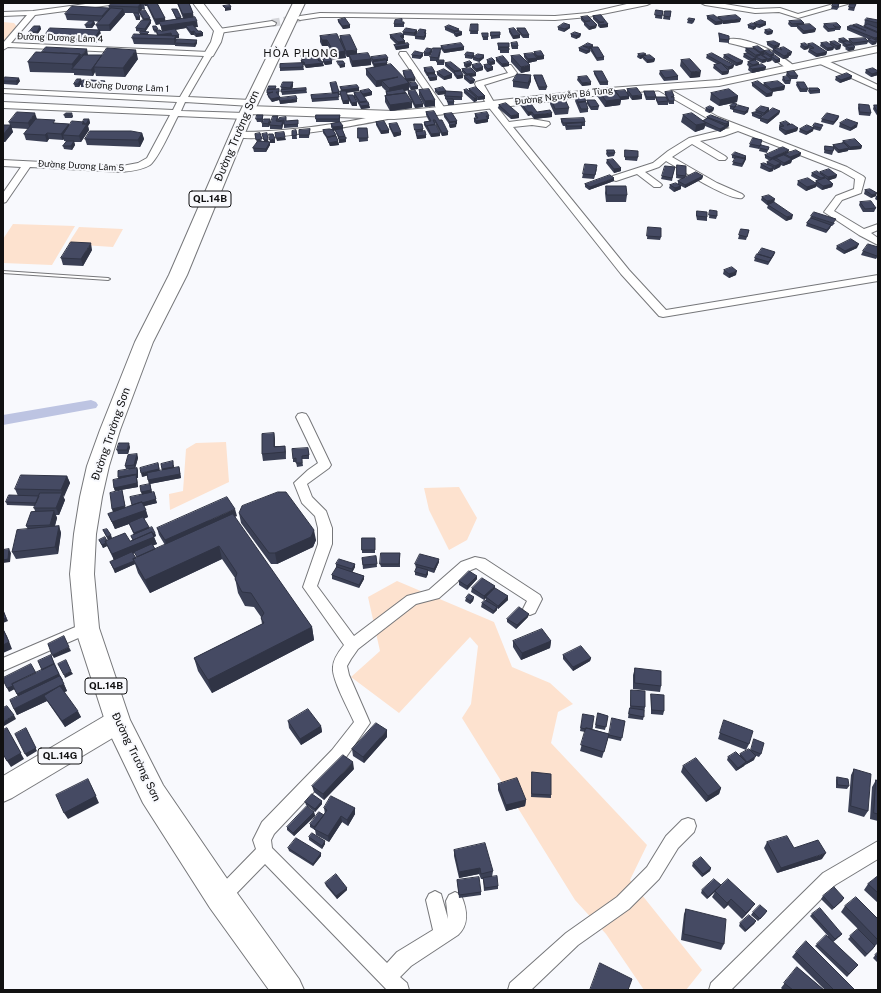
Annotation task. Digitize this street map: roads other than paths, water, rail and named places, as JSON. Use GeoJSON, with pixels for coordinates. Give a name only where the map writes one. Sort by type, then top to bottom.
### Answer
{"type":"FeatureCollection","features":[{"type":"Feature","properties":{"kind":"highway","name":"Đường Trường Sơn"},"geometry":{"type":"LineString","coordinates":[[288,990],[221,897],[153,794],[117,722],[87,628],[82,574],[85,534],[91,497],[98,466],[110,430],[144,342],[173,281],[178,275],[248,110],[299,3]]}},
{"type":"Feature","properties":{"kind":"main road"},"geometry":{"type":"LineString","coordinates":[[198,3],[219,31],[216,42],[209,54]]}},
{"type":"Feature","properties":{"kind":"main road","name":"Đường Nguyễn Bá Tùng"},"geometry":{"type":"LineString","coordinates":[[248,110],[394,115],[568,95],[719,83],[878,49]]}},
{"type":"Feature","properties":{"kind":"main road","name":"QL.14G"},"geometry":{"type":"LineString","coordinates":[[3,790],[117,722]]}},
{"type":"Feature","properties":{"kind":"street"},"geometry":{"type":"LineString","coordinates":[[3,14],[33,13],[110,3]]}},
{"type":"Feature","properties":{"kind":"street"},"geometry":{"type":"LineString","coordinates":[[300,18],[320,15],[560,18],[588,15],[647,3]]}},
{"type":"Feature","properties":{"kind":"street"},"geometry":{"type":"LineString","coordinates":[[705,3],[755,11],[780,10],[798,16],[819,9],[847,3]]}},
{"type":"Feature","properties":{"kind":"street"},"geometry":{"type":"LineString","coordinates":[[4,46],[33,13]]}},
{"type":"Feature","properties":{"kind":"street"},"geometry":{"type":"LineString","coordinates":[[219,31],[272,23]]}},
{"type":"Feature","properties":{"kind":"street"},"geometry":{"type":"LineString","coordinates":[[732,41],[746,43],[757,47],[792,68]]}},
{"type":"Feature","properties":{"kind":"street","name":"Đường Dương Lâm 4"},"geometry":{"type":"LineString","coordinates":[[4,46],[209,54]]}},
{"type":"Feature","properties":{"kind":"street","name":"Đường Dương Lâm 5"},"geometry":{"type":"LineString","coordinates":[[3,162],[122,169],[136,168],[146,164],[151,159],[209,54]]}},
{"type":"Feature","properties":{"kind":"street"},"geometry":{"type":"LineString","coordinates":[[403,54],[442,110]]}},
{"type":"Feature","properties":{"kind":"street"},"geometry":{"type":"LineString","coordinates":[[821,61],[878,88]]}},
{"type":"Feature","properties":{"kind":"street"},"geometry":{"type":"LineString","coordinates":[[508,67],[513,73],[512,74],[479,84],[491,105],[625,272],[663,314],[878,278]]}},
{"type":"Feature","properties":{"kind":"street"},"geometry":{"type":"LineString","coordinates":[[661,88],[705,114],[844,170],[860,178],[858,191],[839,198],[829,212],[878,242]]}},
{"type":"Feature","properties":{"kind":"street","name":"Đường Dương Lâm 1"},"geometry":{"type":"LineString","coordinates":[[3,91],[183,100],[248,110]]}},
{"type":"Feature","properties":{"kind":"street"},"geometry":{"type":"LineString","coordinates":[[3,106],[176,113],[248,110]]}},
{"type":"Feature","properties":{"kind":"street"},"geometry":{"type":"LineString","coordinates":[[237,135],[297,131],[350,124],[394,115]]}},
{"type":"Feature","properties":{"kind":"street"},"geometry":{"type":"LineString","coordinates":[[506,125],[532,122],[546,124]]}},
{"type":"Feature","properties":{"kind":"street"},"geometry":{"type":"LineString","coordinates":[[616,178],[656,165],[692,140],[721,134],[738,128]]}},
{"type":"Feature","properties":{"kind":"street"},"geometry":{"type":"LineString","coordinates":[[692,140],[722,158]]}},
{"type":"Feature","properties":{"kind":"street"},"geometry":{"type":"LineString","coordinates":[[666,157],[714,185],[739,196]]}},
{"type":"Feature","properties":{"kind":"street"},"geometry":{"type":"LineString","coordinates":[[3,200],[27,164]]}},
{"type":"Feature","properties":{"kind":"street"},"geometry":{"type":"LineString","coordinates":[[638,171],[657,185]]}},
{"type":"Feature","properties":{"kind":"street"},"geometry":{"type":"LineString","coordinates":[[862,233],[878,227]]}},
{"type":"Feature","properties":{"kind":"street"},"geometry":{"type":"LineString","coordinates":[[302,417],[326,466],[312,473],[300,483],[307,500],[321,514],[325,528],[325,544],[310,587],[353,645]]}},
{"type":"Feature","properties":{"kind":"street"},"geometry":{"type":"LineString","coordinates":[[400,990],[265,852],[262,840],[268,828],[338,755],[362,723],[341,675],[340,666],[345,655],[353,645],[402,606],[412,600],[434,594],[466,566],[475,562],[480,563],[535,599],[530,609]]}},
{"type":"Feature","properties":{"kind":"street"},"geometry":{"type":"LineString","coordinates":[[3,665],[87,628]]}},
{"type":"Feature","properties":{"kind":"street"},"geometry":{"type":"LineString","coordinates":[[517,990],[572,939],[623,903],[653,873],[672,842],[688,826]]}},
{"type":"Feature","properties":{"kind":"street"},"geometry":{"type":"LineString","coordinates":[[718,990],[829,879],[878,849]]}},
{"type":"Feature","properties":{"kind":"street"},"geometry":{"type":"LineString","coordinates":[[221,897],[265,852]]}},
{"type":"Feature","properties":{"kind":"street"},"geometry":{"type":"LineString","coordinates":[[435,900],[443,934]]}},
{"type":"Feature","properties":{"kind":"street"},"geometry":{"type":"LineString","coordinates":[[387,977],[404,959],[452,929],[458,923],[455,901]]}},
{"type":"Feature","properties":{"kind":"lane"},"geometry":{"type":"LineString","coordinates":[[3,272],[108,279]]}},
{"type":"Feature","properties":{"kind":"waterway"},"geometry":{"type":"LineString","coordinates":[[3,420],[91,405]]}},
{"type":"Feature","properties":{"kind":"tunnel"},"geometry":{"type":"LineString","coordinates":[[272,23],[300,18]]}},
{"type":"Feature","properties":{"kind":"district","name":"HÒA PHONG"},"geometry":{"type":"Point","coordinates":[301,54]}}]}
